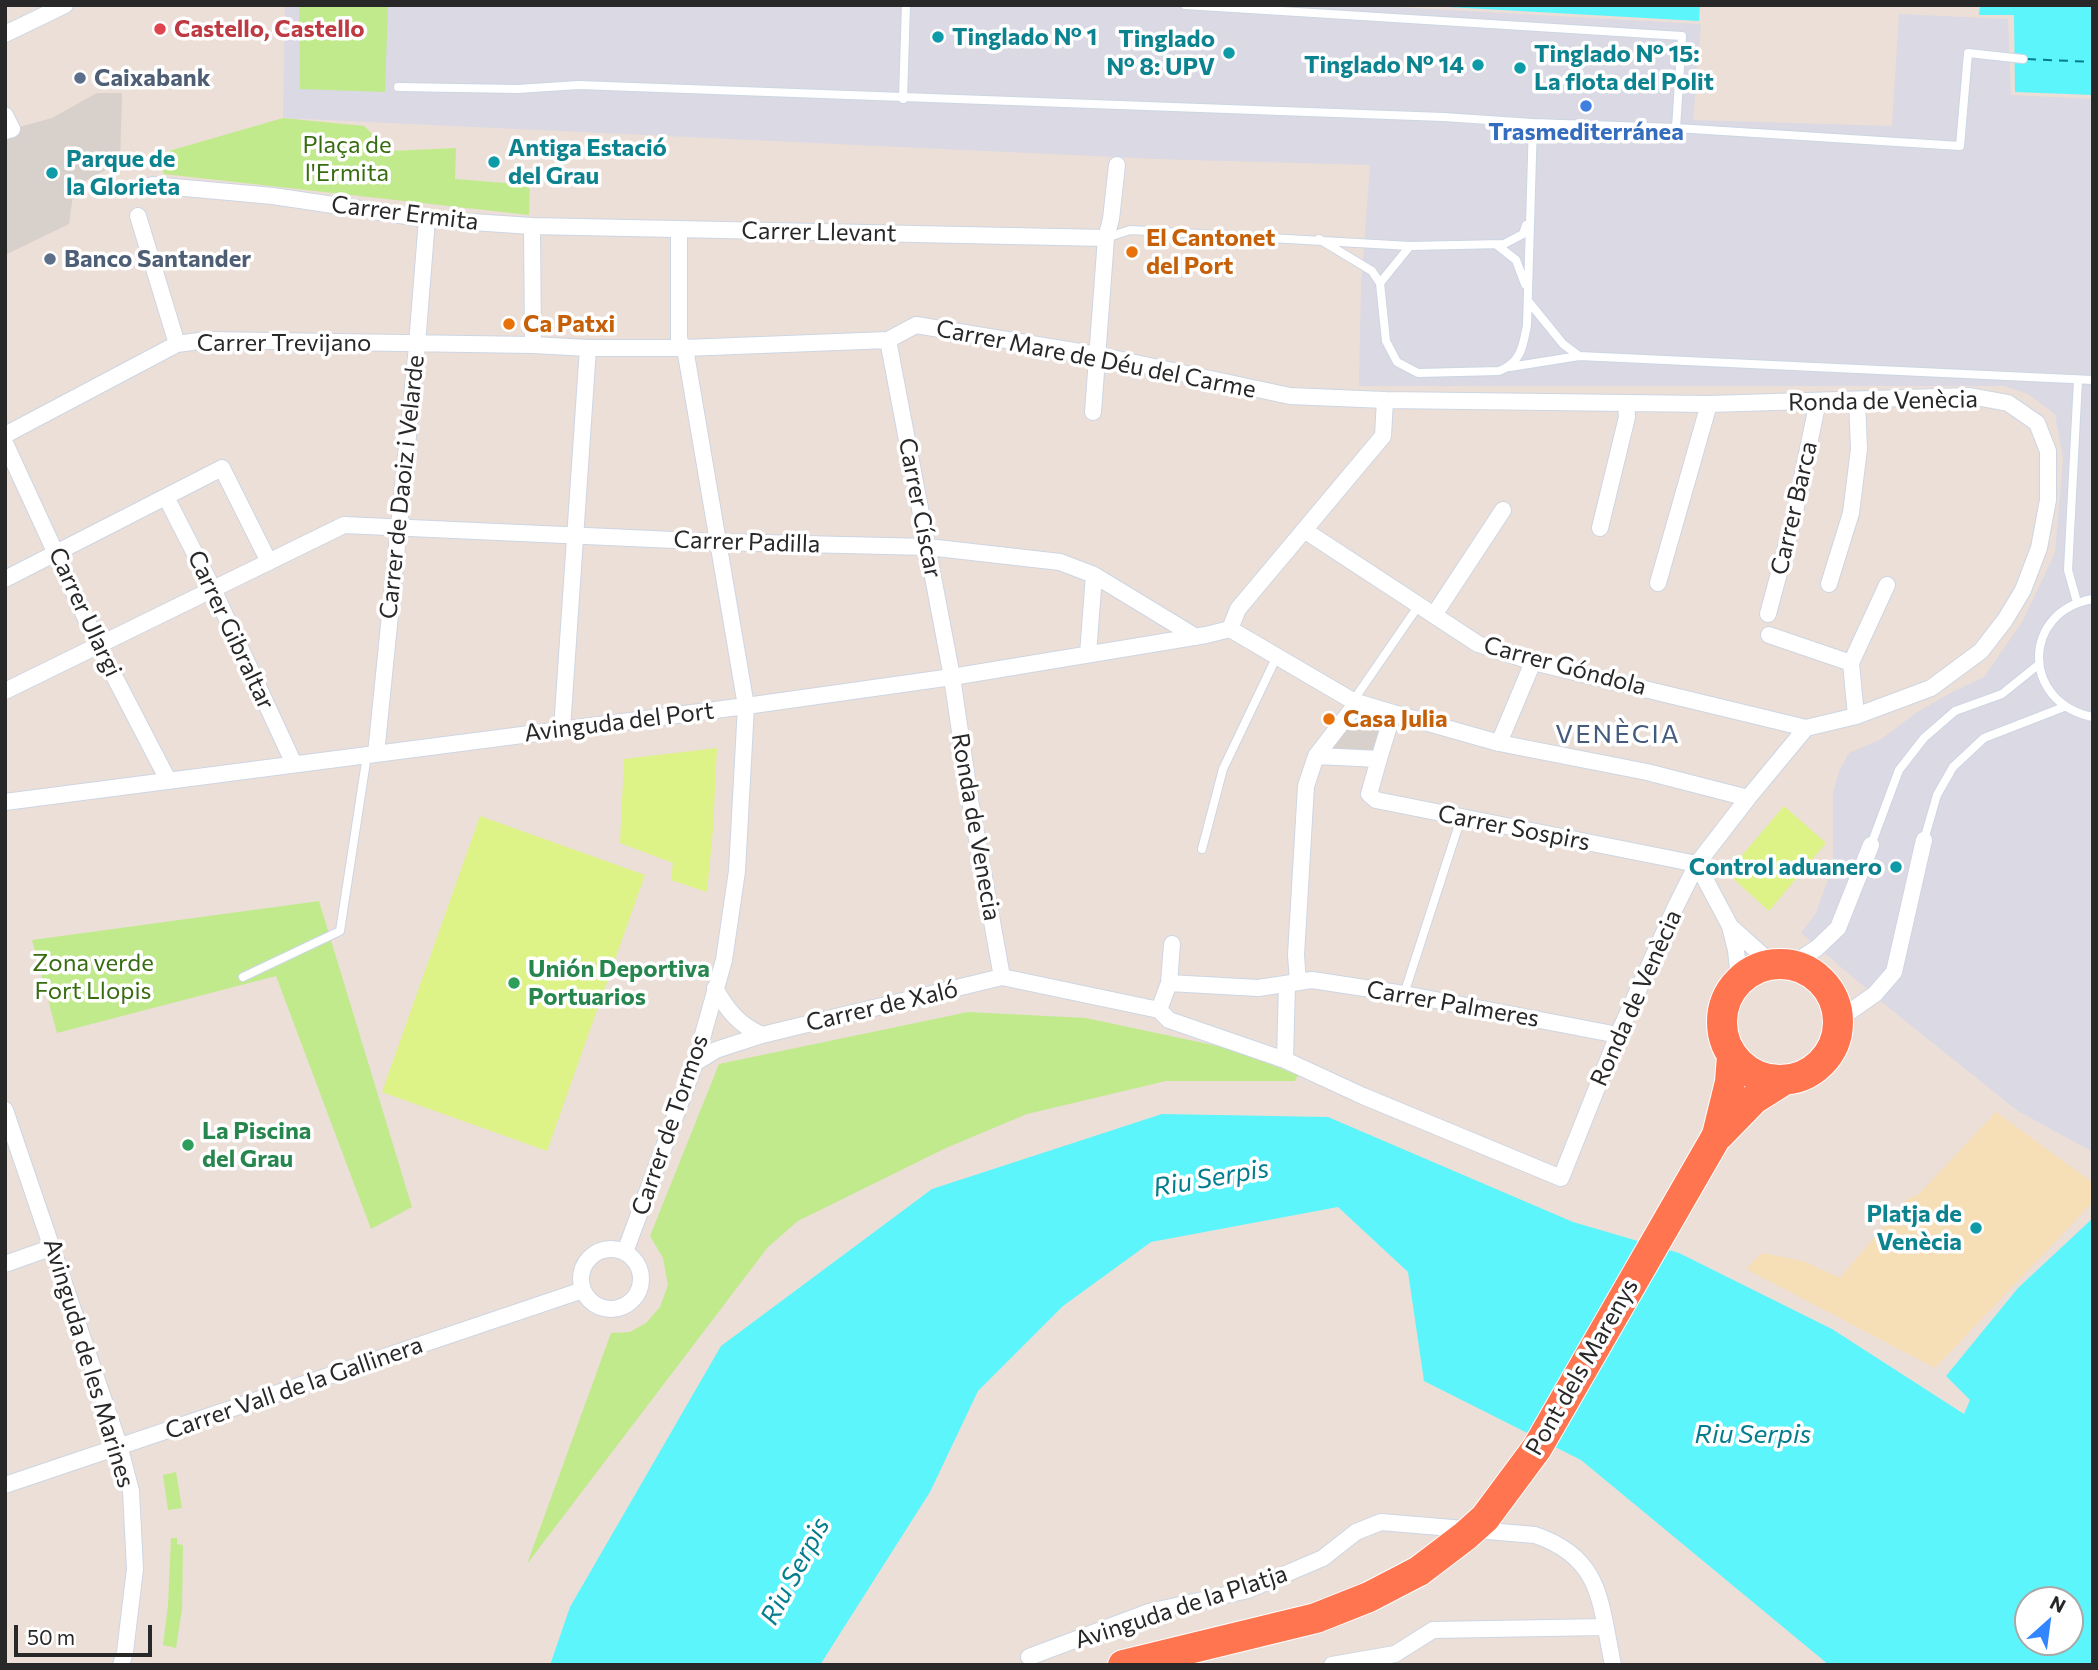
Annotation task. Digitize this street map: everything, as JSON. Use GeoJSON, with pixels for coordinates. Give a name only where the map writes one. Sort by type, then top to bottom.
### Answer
{"type":"FeatureCollection","features":[{"type":"Feature","properties":{"kind":"highway"},"geometry":{"type":"LineString","coordinates":[[1716,1139],[1754,1099],[1784,1080],[1811,1071],[1822,1062],[1835,1041],[1838,1020],[1834,1001],[1824,984],[1809,972],[1781,964],[1755,969],[1739,979],[1726,999],[1721,1022],[1726,1045],[1746,1069],[1765,1078],[1784,1080]]}},
{"type":"Feature","properties":{"kind":"highway"},"geometry":{"type":"LineString","coordinates":[[1716,1139],[1730,1082],[1732,1055]]}},
{"type":"Feature","properties":{"kind":"highway","name":"Pont dels Marenys"},"geometry":{"type":"LineString","coordinates":[[1123,1665],[1316,1618],[1369,1597],[1419,1571],[1465,1536],[1485,1518],[1537,1448],[1716,1139]]}},
{"type":"Feature","properties":{"kind":"street"},"geometry":{"type":"LineString","coordinates":[[5,34],[65,5]]}},
{"type":"Feature","properties":{"kind":"street"},"geometry":{"type":"LineString","coordinates":[[1093,412],[1106,238],[1111,219],[1117,165]]}},
{"type":"Feature","properties":{"kind":"street","name":"Carrer Ermita"},"geometry":{"type":"LineString","coordinates":[[152,185],[273,196],[427,219],[532,226]]}},
{"type":"Feature","properties":{"kind":"street"},"geometry":{"type":"LineString","coordinates":[[138,216],[177,344]]}},
{"type":"Feature","properties":{"kind":"street","name":"Carrer de Daoiz i Velarde"},"geometry":{"type":"LineString","coordinates":[[371,755],[398,526],[427,219]]}},
{"type":"Feature","properties":{"kind":"street"},"geometry":{"type":"LineString","coordinates":[[532,226],[533,345]]}},
{"type":"Feature","properties":{"kind":"street","name":"Carrer Llevant"},"geometry":{"type":"LineString","coordinates":[[532,226],[1106,238]]}},
{"type":"Feature","properties":{"kind":"street","name":"Carrer de Tormos"},"geometry":{"type":"LineString","coordinates":[[625,1252],[695,1063],[723,960],[737,871],[746,706],[685,348],[679,341],[679,229]]}},
{"type":"Feature","properties":{"kind":"street","name":"Carrer Mare de Déu del Carme"},"geometry":{"type":"LineString","coordinates":[[533,345],[685,348],[888,340],[916,325],[1098,355],[1290,396],[1385,400]]}},
{"type":"Feature","properties":{"kind":"street","name":"Carrer Trevijano"},"geometry":{"type":"LineString","coordinates":[[5,436],[177,344],[206,340],[533,345]]}},
{"type":"Feature","properties":{"kind":"street","name":"Carrer Císcar"},"geometry":{"type":"LineString","coordinates":[[888,340],[952,677]]}},
{"type":"Feature","properties":{"kind":"street"},"geometry":{"type":"LineString","coordinates":[[562,729],[588,348]]}},
{"type":"Feature","properties":{"kind":"street","name":"Ronda de Venècia"},"geometry":{"type":"LineString","coordinates":[[1002,978],[1159,1010],[1168,1020],[1285,1060],[1363,1096],[1561,1178],[1618,1035],[1697,864],[1806,728],[1856,716],[1931,688],[1980,651],[2006,620],[2023,590],[2039,548],[2048,500],[2048,451],[2037,423],[2008,403],[1970,396],[1709,404],[1385,400]]}},
{"type":"Feature","properties":{"kind":"street"},"geometry":{"type":"LineString","coordinates":[[1385,400],[1383,436],[1238,608],[1230,629],[1355,702],[1499,743],[1647,772],[1748,798]]}},
{"type":"Feature","properties":{"kind":"street"},"geometry":{"type":"LineString","coordinates":[[1829,584],[1851,513],[1858,449],[1857,400]]}},
{"type":"Feature","properties":{"kind":"street","name":"Carrer Barca"},"geometry":{"type":"LineString","coordinates":[[1768,614],[1793,521],[1818,401]]}},
{"type":"Feature","properties":{"kind":"street"},"geometry":{"type":"LineString","coordinates":[[1600,528],[1627,417],[1626,403]]}},
{"type":"Feature","properties":{"kind":"street"},"geometry":{"type":"LineString","coordinates":[[1658,583],[1709,404]]}},
{"type":"Feature","properties":{"kind":"street","name":"Carrer Ulargi"},"geometry":{"type":"LineString","coordinates":[[5,443],[98,645],[168,780]]}},
{"type":"Feature","properties":{"kind":"street"},"geometry":{"type":"LineString","coordinates":[[5,579],[222,468],[269,562]]}},
{"type":"Feature","properties":{"kind":"street","name":"Carrer Gibraltar"},"geometry":{"type":"LineString","coordinates":[[166,497],[213,589],[294,764]]}},
{"type":"Feature","properties":{"kind":"street"},"geometry":{"type":"LineString","coordinates":[[1434,615],[1503,510]]}},
{"type":"Feature","properties":{"kind":"street","name":"Carrer Padilla"},"geometry":{"type":"LineString","coordinates":[[5,691],[344,525],[718,542],[928,547],[1060,562],[1094,575],[1196,637]]}},
{"type":"Feature","properties":{"kind":"street","name":"Carrer Góndola"},"geometry":{"type":"LineString","coordinates":[[1304,530],[1478,644],[1533,662],[1691,698],[1806,728]]}},
{"type":"Feature","properties":{"kind":"street"},"geometry":{"type":"LineString","coordinates":[[1088,654],[1094,575]]}},
{"type":"Feature","properties":{"kind":"street"},"geometry":{"type":"LineString","coordinates":[[1856,716],[1851,663],[1887,585]]}},
{"type":"Feature","properties":{"kind":"street","name":"Avinguda del Port"},"geometry":{"type":"LineString","coordinates":[[5,802],[952,677],[1230,629]]}},
{"type":"Feature","properties":{"kind":"street"},"geometry":{"type":"LineString","coordinates":[[1769,635],[1851,663]]}},
{"type":"Feature","properties":{"kind":"street"},"geometry":{"type":"LineString","coordinates":[[1499,743],[1533,662]]}},
{"type":"Feature","properties":{"kind":"street","name":"Ronda de Venecia"},"geometry":{"type":"LineString","coordinates":[[952,677],[970,800],[1002,978]]}},
{"type":"Feature","properties":{"kind":"street"},"geometry":{"type":"LineString","coordinates":[[1285,1060],[1296,955],[1306,786],[1316,756],[1355,702]]}},
{"type":"Feature","properties":{"kind":"street"},"geometry":{"type":"LineString","coordinates":[[1316,756],[1379,759],[1393,713]]}},
{"type":"Feature","properties":{"kind":"street","name":"Carrer Sospirs"},"geometry":{"type":"LineString","coordinates":[[1379,759],[1370,794],[1376,800],[1697,864]]}},
{"type":"Feature","properties":{"kind":"street"},"geometry":{"type":"LineString","coordinates":[[1838,1020],[1875,994],[1894,972],[1924,840]]}},
{"type":"Feature","properties":{"kind":"street"},"geometry":{"type":"LineString","coordinates":[[1730,926],[1781,964],[1817,948],[1838,928],[1871,845]]}},
{"type":"Feature","properties":{"kind":"street"},"geometry":{"type":"LineString","coordinates":[[1697,864],[1730,926],[1739,979]]}},
{"type":"Feature","properties":{"kind":"street"},"geometry":{"type":"LineString","coordinates":[[1159,1010],[1169,983],[1172,944]]}},
{"type":"Feature","properties":{"kind":"street","name":"Carrer de Xaló"},"geometry":{"type":"LineString","coordinates":[[695,1063],[716,1050],[762,1035],[1002,978]]}},
{"type":"Feature","properties":{"kind":"street","name":"Carrer Palmeres"},"geometry":{"type":"LineString","coordinates":[[1169,983],[1258,988],[1312,980],[1404,994],[1618,1035]]}},
{"type":"Feature","properties":{"kind":"street"},"geometry":{"type":"LineString","coordinates":[[715,988],[736,1019],[762,1035]]}},
{"type":"Feature","properties":{"kind":"street","name":"Avinguda de les Marines"},"geometry":{"type":"LineString","coordinates":[[5,1110],[119,1445],[131,1491],[135,1569],[121,1665]]}},
{"type":"Feature","properties":{"kind":"street"},"geometry":{"type":"LineString","coordinates":[[5,1264],[53,1247]]}},
{"type":"Feature","properties":{"kind":"street"},"geometry":{"type":"LineString","coordinates":[[604,1250],[625,1252],[639,1266],[641,1275],[638,1294],[623,1307],[604,1308],[595,1304],[583,1290],[582,1275],[586,1262],[591,1256],[604,1250]]}},
{"type":"Feature","properties":{"kind":"street","name":"Carrer Vall de la Gallinera"},"geometry":{"type":"LineString","coordinates":[[5,1485],[583,1290]]}},
{"type":"Feature","properties":{"kind":"street","name":"Avinguda de la Platja"},"geometry":{"type":"LineString","coordinates":[[1029,1657],[1149,1612],[1248,1590],[1323,1558],[1356,1532],[1381,1522],[1535,1535],[1558,1543],[1582,1562],[1597,1589],[1612,1665]]}},
{"type":"Feature","properties":{"kind":"street"},"geometry":{"type":"LineString","coordinates":[[1332,1665],[1395,1654],[1433,1630],[1605,1627]]}},
{"type":"Feature","properties":{"kind":"lane"},"geometry":{"type":"LineString","coordinates":[[903,99],[906,5]]}},
{"type":"Feature","properties":{"kind":"lane"},"geometry":{"type":"LineString","coordinates":[[1185,5],[1682,36],[1676,128]]}},
{"type":"Feature","properties":{"kind":"lane"},"geometry":{"type":"LineString","coordinates":[[398,87],[517,89],[579,85],[1443,117],[1960,146],[1968,53],[2023,59]]}},
{"type":"Feature","properties":{"kind":"lane"},"geometry":{"type":"LineString","coordinates":[[1510,367],[1523,349],[1528,298],[1533,123]]}},
{"type":"Feature","properties":{"kind":"lane"},"geometry":{"type":"LineString","coordinates":[[1106,238],[1130,230],[1410,246],[1504,244],[1523,234],[1529,214]]}},
{"type":"Feature","properties":{"kind":"lane"},"geometry":{"type":"LineString","coordinates":[[1319,239],[1372,271],[1380,283],[1386,341],[1397,362],[1418,373],[1487,372],[1579,356],[2093,380]]}},
{"type":"Feature","properties":{"kind":"lane"},"geometry":{"type":"LineString","coordinates":[[1495,244],[1516,260],[1528,298],[1563,344],[1579,356]]}},
{"type":"Feature","properties":{"kind":"lane"},"geometry":{"type":"LineString","coordinates":[[1380,283],[1410,246]]}},
{"type":"Feature","properties":{"kind":"lane"},"geometry":{"type":"LineString","coordinates":[[2077,602],[2068,570],[2078,380]]}},
{"type":"Feature","properties":{"kind":"lane"},"geometry":{"type":"LineString","coordinates":[[2093,599],[2077,602],[2060,612],[2047,626],[2039,645],[2038,665],[2047,688],[2064,707],[2093,717]]}},
{"type":"Feature","properties":{"kind":"lane"},"geometry":{"type":"LineString","coordinates":[[1355,702],[1419,605]]}},
{"type":"Feature","properties":{"kind":"lane"},"geometry":{"type":"LineString","coordinates":[[1202,849],[1223,769],[1277,656]]}},
{"type":"Feature","properties":{"kind":"lane"},"geometry":{"type":"LineString","coordinates":[[1871,845],[1899,771],[1924,738],[1955,711],[2002,694],[2038,665]]}},
{"type":"Feature","properties":{"kind":"lane"},"geometry":{"type":"LineString","coordinates":[[1924,840],[1937,795],[1953,767],[1984,738],[2064,707]]}},
{"type":"Feature","properties":{"kind":"lane"},"geometry":{"type":"LineString","coordinates":[[243,977],[340,932],[371,755]]}},
{"type":"Feature","properties":{"kind":"lane"},"geometry":{"type":"LineString","coordinates":[[1404,994],[1461,818]]}},
{"type":"Feature","properties":{"kind":"shaded area"},"geometry":{"type":"Polygon","coordinates":[[[285,5],[1359,5],[1701,24],[1693,120],[1892,126],[1899,14],[2008,19],[2011,95],[2093,99],[2093,1152],[2018,1111],[1801,933],[1816,913],[1827,882],[1833,857],[1833,793],[1839,772],[1849,753],[1880,740],[1916,713],[1984,677],[2022,622],[2055,553],[2063,458],[2055,414],[2028,394],[2004,386],[1359,386],[1361,287],[1370,165],[1156,159],[283,118],[285,5]]]}},
{"type":"Feature","properties":{"kind":"shaded area","name":"Parque de la Glorieta"},"geometry":{"type":"Polygon","coordinates":[[[97,93],[122,93],[120,162],[80,184],[73,195],[69,224],[5,255],[5,131],[52,118],[97,93]]]}},
{"type":"Feature","properties":{"kind":"shaded area"},"geometry":{"type":"Polygon","coordinates":[[[1357,703],[1393,713],[1379,759],[1316,756],[1357,703]]]}},
{"type":"Feature","properties":{"kind":"green space"},"geometry":{"type":"Polygon","coordinates":[[[299,5],[388,5],[385,92],[300,89],[299,5]]]}},
{"type":"Feature","properties":{"kind":"green space","name":"Plaça de l'Ermita"},"geometry":{"type":"Polygon","coordinates":[[[283,118],[364,126],[390,151],[456,148],[455,179],[530,185],[529,215],[164,174],[155,155],[283,118]]]}},
{"type":"Feature","properties":{"kind":"green space"},"geometry":{"type":"Polygon","coordinates":[[[717,748],[707,892],[671,880],[673,863],[620,843],[624,759],[717,748]]]}},
{"type":"Feature","properties":{"kind":"green space"},"geometry":{"type":"Polygon","coordinates":[[[1784,806],[1826,843],[1769,911],[1727,873],[1784,806]]]}},
{"type":"Feature","properties":{"kind":"green space","name":"Unión Deportiva Portuarios"},"geometry":{"type":"Polygon","coordinates":[[[480,816],[645,875],[547,1151],[382,1092],[480,816]]]}},
{"type":"Feature","properties":{"kind":"green space","name":"Zona verde Fort Llopis"},"geometry":{"type":"Polygon","coordinates":[[[319,901],[412,1207],[371,1229],[276,976],[57,1033],[32,940],[319,901]]]}},
{"type":"Feature","properties":{"kind":"green space"},"geometry":{"type":"Polygon","coordinates":[[[968,1012],[1086,1018],[1227,1048],[1298,1075],[1295,1081],[1166,1081],[1027,1114],[946,1148],[798,1221],[768,1247],[527,1564],[611,1333],[630,1332],[646,1323],[660,1307],[668,1285],[663,1258],[650,1236],[719,1064],[968,1012]]]}},
{"type":"Feature","properties":{"kind":"green space"},"geometry":{"type":"Polygon","coordinates":[[[176,1472],[182,1508],[168,1510],[163,1475],[176,1472]]]}},
{"type":"Feature","properties":{"kind":"green space"},"geometry":{"type":"Polygon","coordinates":[[[171,1538],[177,1538],[177,1544],[183,1545],[182,1609],[176,1648],[163,1645],[171,1538]]]}},
{"type":"Feature","properties":{"kind":"sand","name":"Platja de Venècia"},"geometry":{"type":"Polygon","coordinates":[[[1996,1112],[2093,1183],[2093,1202],[1935,1368],[1746,1269],[1762,1253],[1803,1261],[1840,1278],[1906,1200],[1919,1194],[1996,1112]]]}},
{"type":"Feature","properties":{"kind":"water"},"geometry":{"type":"Polygon","coordinates":[[[1412,5],[1700,5],[1699,21],[1412,5]]]}},
{"type":"Feature","properties":{"kind":"water"},"geometry":{"type":"Polygon","coordinates":[[[1980,5],[2093,5],[2093,95],[2015,92],[2014,15],[1979,15],[1980,5]]]}},
{"type":"Feature","properties":{"kind":"water","name":"Riu Serpis"},"geometry":{"type":"Polygon","coordinates":[[[1162,1114],[1328,1117],[1573,1222],[1679,1253],[1832,1329],[1964,1414],[1970,1400],[1946,1376],[2018,1288],[2093,1218],[2093,1665],[1829,1665],[1581,1460],[1424,1381],[1408,1272],[1338,1207],[1151,1242],[1063,1306],[978,1391],[930,1492],[820,1665],[550,1665],[570,1607],[721,1346],[932,1189],[1162,1114]]]}},
{"type":"Feature","properties":{"kind":"ferry route"},"geometry":{"type":"LineString","coordinates":[[2027,59],[2093,62]]}},
{"type":"Feature","properties":{"kind":"place","name":"Castello, Castello"},"geometry":{"type":"Point","coordinates":[160,29]}},
{"type":"Feature","properties":{"kind":"place","name":"Tinglado Nº 1"},"geometry":{"type":"Point","coordinates":[938,37]}},
{"type":"Feature","properties":{"kind":"place","name":"Tinglado Nº 8: UPV"},"geometry":{"type":"Point","coordinates":[1229,53]}},
{"type":"Feature","properties":{"kind":"place","name":"Tinglado Nº 14"},"geometry":{"type":"Point","coordinates":[1478,65]}},
{"type":"Feature","properties":{"kind":"place","name":"Tinglado Nº 15: La flota del Polit"},"geometry":{"type":"Point","coordinates":[1520,68]}},
{"type":"Feature","properties":{"kind":"place","name":"Caixabank"},"geometry":{"type":"Point","coordinates":[80,78]}},
{"type":"Feature","properties":{"kind":"place","name":"Trasmediterránea"},"geometry":{"type":"Point","coordinates":[1586,106]}},
{"type":"Feature","properties":{"kind":"place","name":"Antiga Estació del Grau"},"geometry":{"type":"Point","coordinates":[494,162]}},
{"type":"Feature","properties":{"kind":"place","name":"Parque de la Glorieta"},"geometry":{"type":"Point","coordinates":[52,173]}},
{"type":"Feature","properties":{"kind":"place","name":"El Cantonet del Port"},"geometry":{"type":"Point","coordinates":[1132,252]}},
{"type":"Feature","properties":{"kind":"place","name":"Banco Santander"},"geometry":{"type":"Point","coordinates":[50,259]}},
{"type":"Feature","properties":{"kind":"place","name":"Ca Patxi"},"geometry":{"type":"Point","coordinates":[509,324]}},
{"type":"Feature","properties":{"kind":"place","name":"Casa Julia"},"geometry":{"type":"Point","coordinates":[1329,719]}},
{"type":"Feature","properties":{"kind":"place","name":"Control aduanero"},"geometry":{"type":"Point","coordinates":[1896,867]}},
{"type":"Feature","properties":{"kind":"place","name":"Unión Deportiva Portuarios"},"geometry":{"type":"Point","coordinates":[514,983]}},
{"type":"Feature","properties":{"kind":"place","name":"La Piscina del Grau"},"geometry":{"type":"Point","coordinates":[188,1145]}},
{"type":"Feature","properties":{"kind":"place","name":"Platja de Venècia"},"geometry":{"type":"Point","coordinates":[1976,1228]}},
{"type":"Feature","properties":{"kind":"district","name":"VENÈCIA"},"geometry":{"type":"Point","coordinates":[1618,734]}}]}
